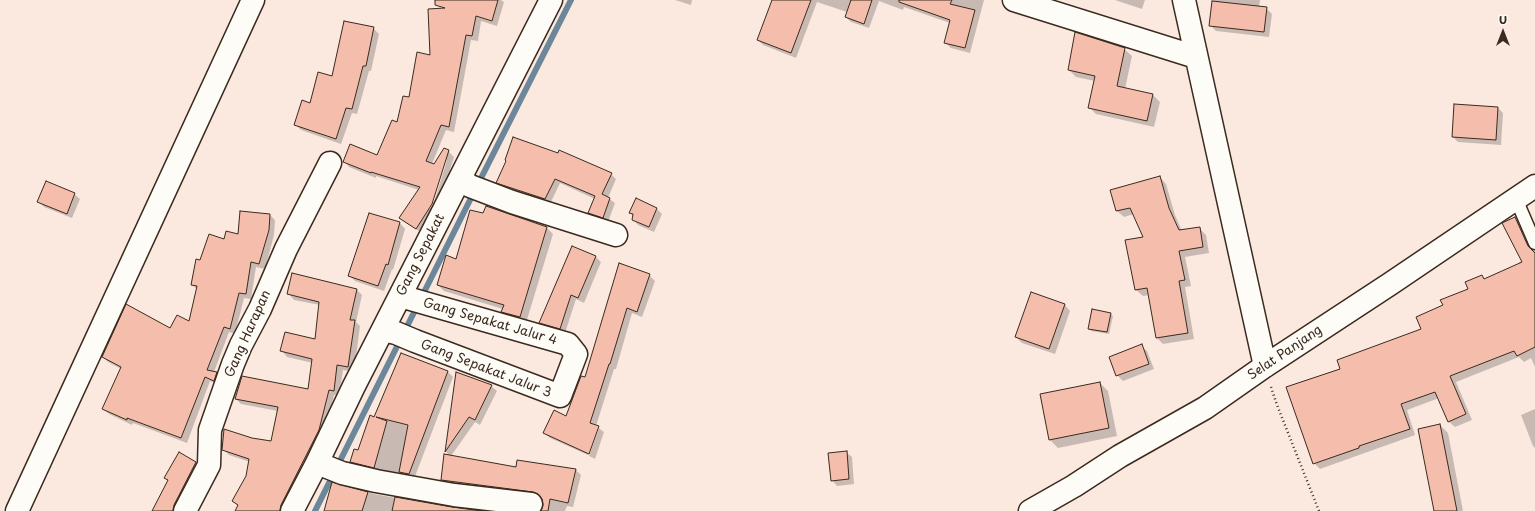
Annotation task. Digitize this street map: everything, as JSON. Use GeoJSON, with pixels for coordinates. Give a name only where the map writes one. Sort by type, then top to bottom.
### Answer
{"type":"FeatureCollection","features":[{"type":"Feature","properties":{"kind":"street"},"geometry":{"type":"LineString","coordinates":[[17,511],[253,0]]}},
{"type":"Feature","properties":{"kind":"street","name":"Gang Sepakat"},"geometry":{"type":"LineString","coordinates":[[292,511],[328,468],[354,386],[398,335],[413,300],[472,185],[551,0]]}},
{"type":"Feature","properties":{"kind":"street"},"geometry":{"type":"LineString","coordinates":[[1014,0],[1196,57]]}},
{"type":"Feature","properties":{"kind":"street"},"geometry":{"type":"LineString","coordinates":[[1184,0],[1265,366]]}},
{"type":"Feature","properties":{"kind":"street","name":"Gang Harapan"},"geometry":{"type":"LineString","coordinates":[[185,511],[209,464],[210,430],[236,358],[260,309],[286,249],[330,163]]}},
{"type":"Feature","properties":{"kind":"street"},"geometry":{"type":"LineString","coordinates":[[472,185],[538,211],[616,235]]}},
{"type":"Feature","properties":{"kind":"street","name":"Selat Panjang"},"geometry":{"type":"LineString","coordinates":[[1030,511],[1074,486],[1120,456],[1205,408],[1265,366],[1535,186]]}},
{"type":"Feature","properties":{"kind":"street","name":"Gang Sepakat Jalur 4"},"geometry":{"type":"LineString","coordinates":[[413,300],[568,344],[576,354]]}},
{"type":"Feature","properties":{"kind":"street","name":"Gang Sepakat Jalur 3"},"geometry":{"type":"LineString","coordinates":[[398,335],[560,396],[576,354]]}},
{"type":"Feature","properties":{"kind":"street"},"geometry":{"type":"LineString","coordinates":[[328,468],[376,481],[454,495],[531,504]]}},
{"type":"Feature","properties":{"kind":"lane"},"geometry":{"type":"LineString","coordinates":[[1516,199],[1535,243]]}},
{"type":"Feature","properties":{"kind":"path"},"geometry":{"type":"LineString","coordinates":[[1265,366],[1277,405],[1319,511]]}},
{"type":"Feature","properties":{"kind":"building"},"geometry":{"type":"Polygon","coordinates":[[[435,0],[498,0],[492,21],[476,16],[472,36],[466,35],[449,127],[441,125],[426,161],[434,164],[444,148],[449,150],[432,204],[416,229],[399,218],[420,187],[371,173],[343,162],[350,144],[377,155],[392,120],[397,122],[403,96],[409,97],[417,52],[430,55],[428,9],[445,8],[435,5],[435,0]]]}},
{"type":"Feature","properties":{"kind":"building"},"geometry":{"type":"Polygon","coordinates":[[[772,0],[811,0],[791,53],[757,40],[772,0]]]}},
{"type":"Feature","properties":{"kind":"building"},"geometry":{"type":"Polygon","coordinates":[[[851,0],[872,0],[864,24],[845,17],[851,0]]]}},
{"type":"Feature","properties":{"kind":"building"},"geometry":{"type":"Polygon","coordinates":[[[899,0],[952,0],[950,4],[975,10],[965,48],[944,43],[950,20],[899,2],[899,0]]]}},
{"type":"Feature","properties":{"kind":"building"},"geometry":{"type":"Polygon","coordinates":[[[1212,1],[1267,7],[1264,32],[1209,26],[1212,1]]]}},
{"type":"Feature","properties":{"kind":"building"},"geometry":{"type":"Polygon","coordinates":[[[344,21],[374,27],[366,66],[363,66],[352,109],[346,108],[336,139],[294,125],[302,100],[310,103],[318,72],[332,76],[344,21]]]}},
{"type":"Feature","properties":{"kind":"building"},"geometry":{"type":"Polygon","coordinates":[[[1075,32],[1125,48],[1117,86],[1153,94],[1147,121],[1088,108],[1095,76],[1068,70],[1075,32]]]}},
{"type":"Feature","properties":{"kind":"building"},"geometry":{"type":"Polygon","coordinates":[[[1454,104],[1498,107],[1496,140],[1452,137],[1454,104]]]}},
{"type":"Feature","properties":{"kind":"building"},"geometry":{"type":"Polygon","coordinates":[[[513,137],[558,153],[559,150],[612,173],[602,194],[610,198],[603,218],[588,213],[595,196],[555,179],[545,199],[496,183],[506,161],[505,160],[513,137]]]}},
{"type":"Feature","properties":{"kind":"building"},"geometry":{"type":"Polygon","coordinates":[[[1160,176],[1169,208],[1179,230],[1200,227],[1203,247],[1179,251],[1185,280],[1179,281],[1188,333],[1156,338],[1147,288],[1135,290],[1125,240],[1143,237],[1130,208],[1116,211],[1110,190],[1160,176]]]}},
{"type":"Feature","properties":{"kind":"building"},"geometry":{"type":"Polygon","coordinates":[[[46,181],[75,193],[67,214],[37,202],[46,181]]]}},
{"type":"Feature","properties":{"kind":"building"},"geometry":{"type":"Polygon","coordinates":[[[636,198],[657,208],[649,227],[632,220],[633,214],[629,213],[636,198]]]}},
{"type":"Feature","properties":{"kind":"building"},"geometry":{"type":"Polygon","coordinates":[[[486,206],[547,227],[520,317],[501,312],[504,305],[437,285],[446,255],[456,259],[470,210],[483,213],[486,206]]]}},
{"type":"Feature","properties":{"kind":"building"},"geometry":{"type":"Polygon","coordinates":[[[240,211],[270,214],[269,230],[259,264],[251,262],[246,294],[239,293],[230,329],[224,327],[207,370],[217,372],[214,381],[205,377],[181,438],[127,418],[127,420],[102,409],[121,367],[102,357],[126,304],[170,328],[177,315],[189,321],[197,286],[191,285],[196,259],[200,260],[209,234],[224,239],[226,231],[238,234],[240,211]]]}},
{"type":"Feature","properties":{"kind":"building"},"geometry":{"type":"Polygon","coordinates":[[[369,213],[400,222],[388,265],[386,264],[378,286],[348,276],[369,213]]]}},
{"type":"Feature","properties":{"kind":"building"},"geometry":{"type":"Polygon","coordinates":[[[1515,217],[1528,246],[1535,253],[1535,347],[1517,356],[1514,351],[1450,376],[1466,414],[1448,422],[1435,392],[1401,404],[1410,429],[1359,446],[1359,448],[1313,464],[1286,387],[1340,369],[1337,360],[1421,329],[1416,317],[1443,305],[1440,300],[1468,289],[1465,282],[1482,275],[1484,279],[1522,262],[1502,223],[1515,217]]]}},
{"type":"Feature","properties":{"kind":"building"},"geometry":{"type":"Polygon","coordinates":[[[572,246],[596,256],[578,298],[571,295],[560,329],[539,323],[572,246]]]}},
{"type":"Feature","properties":{"kind":"building"},"geometry":{"type":"Polygon","coordinates":[[[619,263],[650,274],[637,312],[627,308],[590,423],[599,426],[589,454],[543,433],[554,410],[566,416],[581,376],[585,377],[619,263]]]}},
{"type":"Feature","properties":{"kind":"building"},"geometry":{"type":"Polygon","coordinates":[[[292,273],[357,289],[350,320],[355,320],[348,367],[337,365],[334,391],[329,390],[319,430],[281,505],[280,511],[235,511],[238,505],[232,501],[246,476],[249,459],[222,450],[224,429],[252,438],[271,441],[278,407],[235,399],[242,376],[308,389],[312,359],[280,351],[285,332],[315,339],[319,302],[287,294],[292,273]]]}},
{"type":"Feature","properties":{"kind":"building"},"geometry":{"type":"Polygon","coordinates":[[[1031,292],[1065,304],[1049,349],[1015,337],[1031,292]]]}},
{"type":"Feature","properties":{"kind":"building"},"geometry":{"type":"Polygon","coordinates":[[[1092,309],[1111,313],[1107,332],[1088,329],[1092,309]]]}},
{"type":"Feature","properties":{"kind":"building"},"geometry":{"type":"Polygon","coordinates":[[[1142,344],[1149,364],[1116,376],[1109,357],[1142,344]]]}},
{"type":"Feature","properties":{"kind":"building"},"geometry":{"type":"Polygon","coordinates":[[[401,353],[448,371],[409,474],[399,472],[408,425],[376,417],[387,421],[374,468],[350,462],[354,449],[358,450],[370,415],[374,417],[401,353]]]}},
{"type":"Feature","properties":{"kind":"building"},"geometry":{"type":"Polygon","coordinates":[[[456,372],[492,385],[475,420],[469,417],[445,452],[456,372]]]}},
{"type":"Feature","properties":{"kind":"building"},"geometry":{"type":"Polygon","coordinates":[[[1100,382],[1109,428],[1049,440],[1040,394],[1100,382]]]}},
{"type":"Feature","properties":{"kind":"building"},"geometry":{"type":"Polygon","coordinates":[[[1440,424],[1457,511],[1434,511],[1418,429],[1440,424]]]}},
{"type":"Feature","properties":{"kind":"building"},"geometry":{"type":"Polygon","coordinates":[[[847,451],[849,479],[831,481],[828,453],[847,451]]]}},
{"type":"Feature","properties":{"kind":"building"},"geometry":{"type":"Polygon","coordinates":[[[179,452],[196,462],[174,505],[173,511],[152,511],[168,480],[164,478],[179,452]]]}},
{"type":"Feature","properties":{"kind":"building"},"geometry":{"type":"Polygon","coordinates":[[[444,454],[516,467],[517,460],[576,469],[568,503],[550,499],[548,511],[541,511],[543,505],[542,499],[538,494],[533,492],[441,480],[444,454]]]}},
{"type":"Feature","properties":{"kind":"building"},"geometry":{"type":"Polygon","coordinates":[[[332,482],[368,492],[362,511],[324,511],[332,482]]]}},
{"type":"Feature","properties":{"kind":"building"},"geometry":{"type":"Polygon","coordinates":[[[395,497],[452,507],[483,511],[392,511],[395,497]]]}},
{"type":"Feature","properties":{"kind":"waterway"},"geometry":{"type":"LineString","coordinates":[[315,511],[571,0]]}}]}
